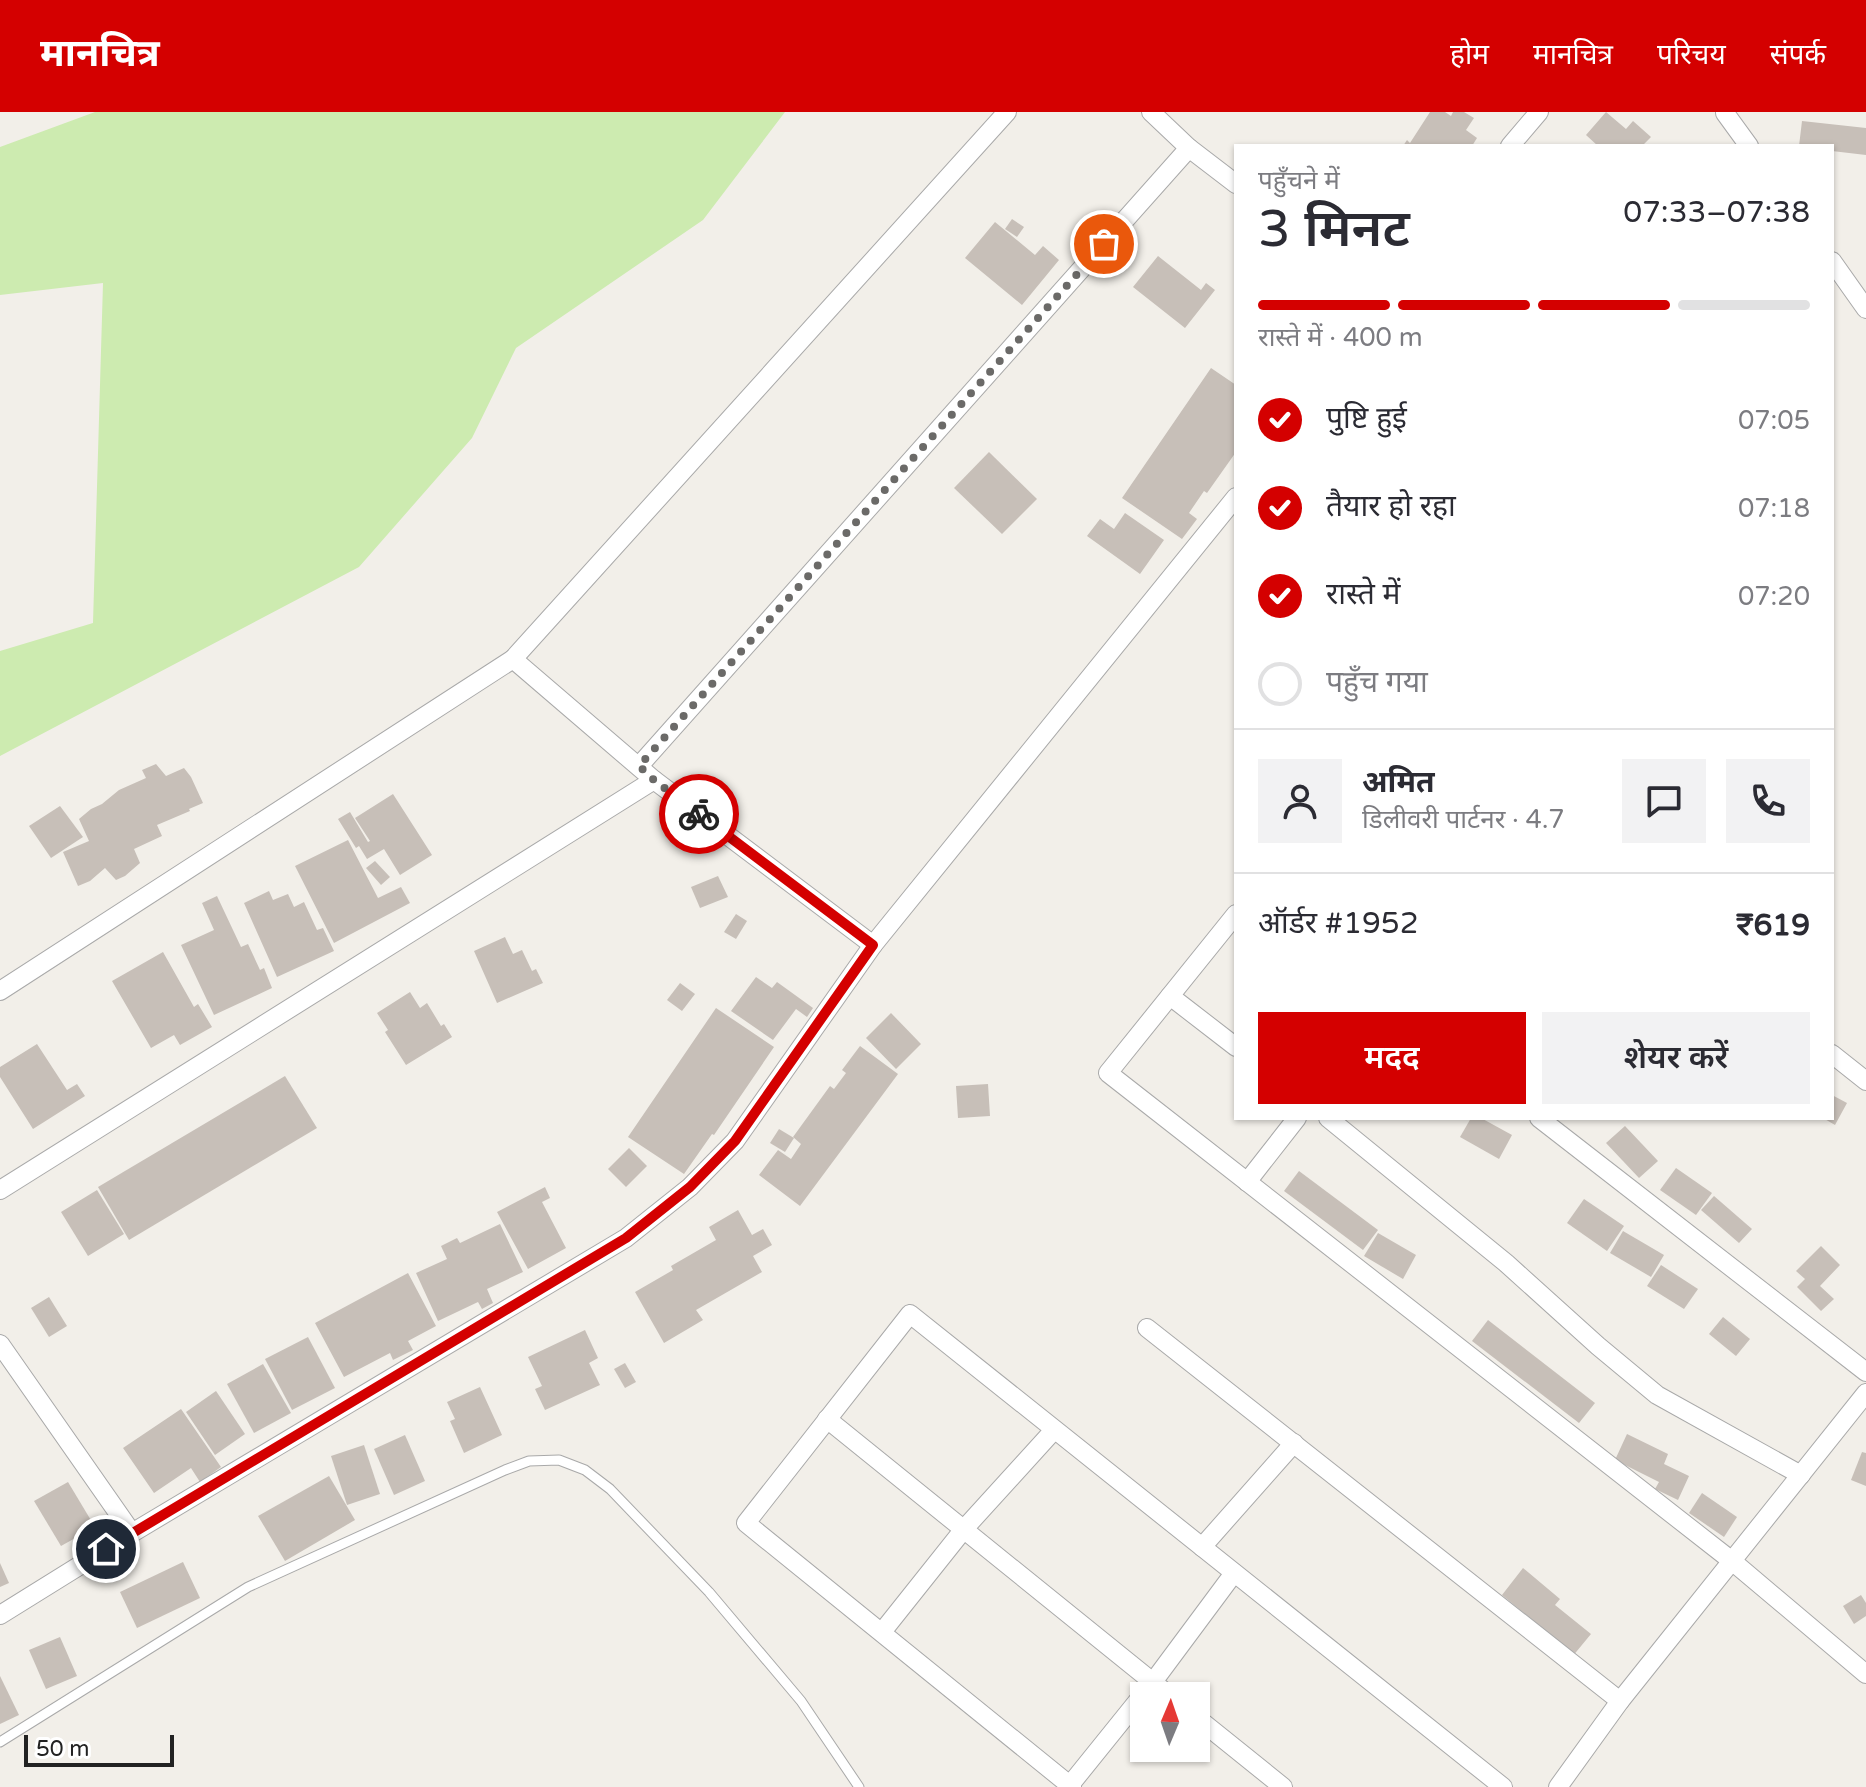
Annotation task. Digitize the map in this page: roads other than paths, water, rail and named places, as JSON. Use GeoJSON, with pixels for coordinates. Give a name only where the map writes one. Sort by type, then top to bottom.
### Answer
{"type":"FeatureCollection","features":[{"type":"Feature","properties":{"kind":"street"},"geometry":{"type":"LineString","coordinates":[[0,991],[513,659],[1007,112]]}},
{"type":"Feature","properties":{"kind":"street"},"geometry":{"type":"LineString","coordinates":[[1151,112],[1189,148],[1234,182]]}},
{"type":"Feature","properties":{"kind":"street"},"geometry":{"type":"LineString","coordinates":[[1512,144],[1539,112]]}},
{"type":"Feature","properties":{"kind":"street"},"geometry":{"type":"LineString","coordinates":[[1726,112],[1748,144]]}},
{"type":"Feature","properties":{"kind":"street"},"geometry":{"type":"LineString","coordinates":[[639,766],[1189,148]]}},
{"type":"Feature","properties":{"kind":"street"},"geometry":{"type":"LineString","coordinates":[[1834,264],[1866,309]]}},
{"type":"Feature","properties":{"kind":"street"},"geometry":{"type":"LineString","coordinates":[[0,1615],[626,1238],[690,1187],[735,1141],[873,945],[1234,499]]}},
{"type":"Feature","properties":{"kind":"street"},"geometry":{"type":"LineString","coordinates":[[513,659],[654,780],[873,945]]}},
{"type":"Feature","properties":{"kind":"street"},"geometry":{"type":"LineString","coordinates":[[0,1190],[654,780]]}},
{"type":"Feature","properties":{"kind":"street"},"geometry":{"type":"LineString","coordinates":[[1234,916],[1108,1073],[1732,1561],[1866,1674]]}},
{"type":"Feature","properties":{"kind":"street"},"geometry":{"type":"LineString","coordinates":[[1170,996],[1234,1045]]}},
{"type":"Feature","properties":{"kind":"street"},"geometry":{"type":"LineString","coordinates":[[1834,1056],[1866,1081]]}},
{"type":"Feature","properties":{"kind":"street"},"geometry":{"type":"LineString","coordinates":[[1247,1182],[1295,1120]]}},
{"type":"Feature","properties":{"kind":"street"},"geometry":{"type":"LineString","coordinates":[[1330,1120],[1506,1263],[1657,1395],[1801,1475]]}},
{"type":"Feature","properties":{"kind":"street"},"geometry":{"type":"LineString","coordinates":[[1542,1120],[1864,1366]]}},
{"type":"Feature","properties":{"kind":"street"},"geometry":{"type":"LineString","coordinates":[[1564,1120],[1565,1138]]}},
{"type":"Feature","properties":{"kind":"street"},"geometry":{"type":"LineString","coordinates":[[1130,1711],[1071,1786],[746,1523],[910,1314],[1503,1787]]}},
{"type":"Feature","properties":{"kind":"street"},"geometry":{"type":"LineString","coordinates":[[1147,1328],[1620,1701]]}},
{"type":"Feature","properties":{"kind":"street"},"geometry":{"type":"LineString","coordinates":[[0,1344],[132,1533]]}},
{"type":"Feature","properties":{"kind":"street"},"geometry":{"type":"LineString","coordinates":[[1558,1787],[1620,1701],[1866,1393]]}},
{"type":"Feature","properties":{"kind":"street"},"geometry":{"type":"LineString","coordinates":[[827,1419],[1153,1682],[1234,1573]]}},
{"type":"Feature","properties":{"kind":"street"},"geometry":{"type":"LineString","coordinates":[[882,1632],[964,1529],[1054,1430]]}},
{"type":"Feature","properties":{"kind":"street"},"geometry":{"type":"LineString","coordinates":[[1202,1547],[1294,1443]]}},
{"type":"Feature","properties":{"kind":"street"},"geometry":{"type":"LineString","coordinates":[[1210,1728],[1283,1787]]}},
{"type":"Feature","properties":{"kind":"lane"},"geometry":{"type":"LineString","coordinates":[[0,1742],[248,1587],[505,1470],[529,1461],[559,1460],[585,1470],[610,1489],[709,1592],[801,1701],[859,1787]]}}]}
